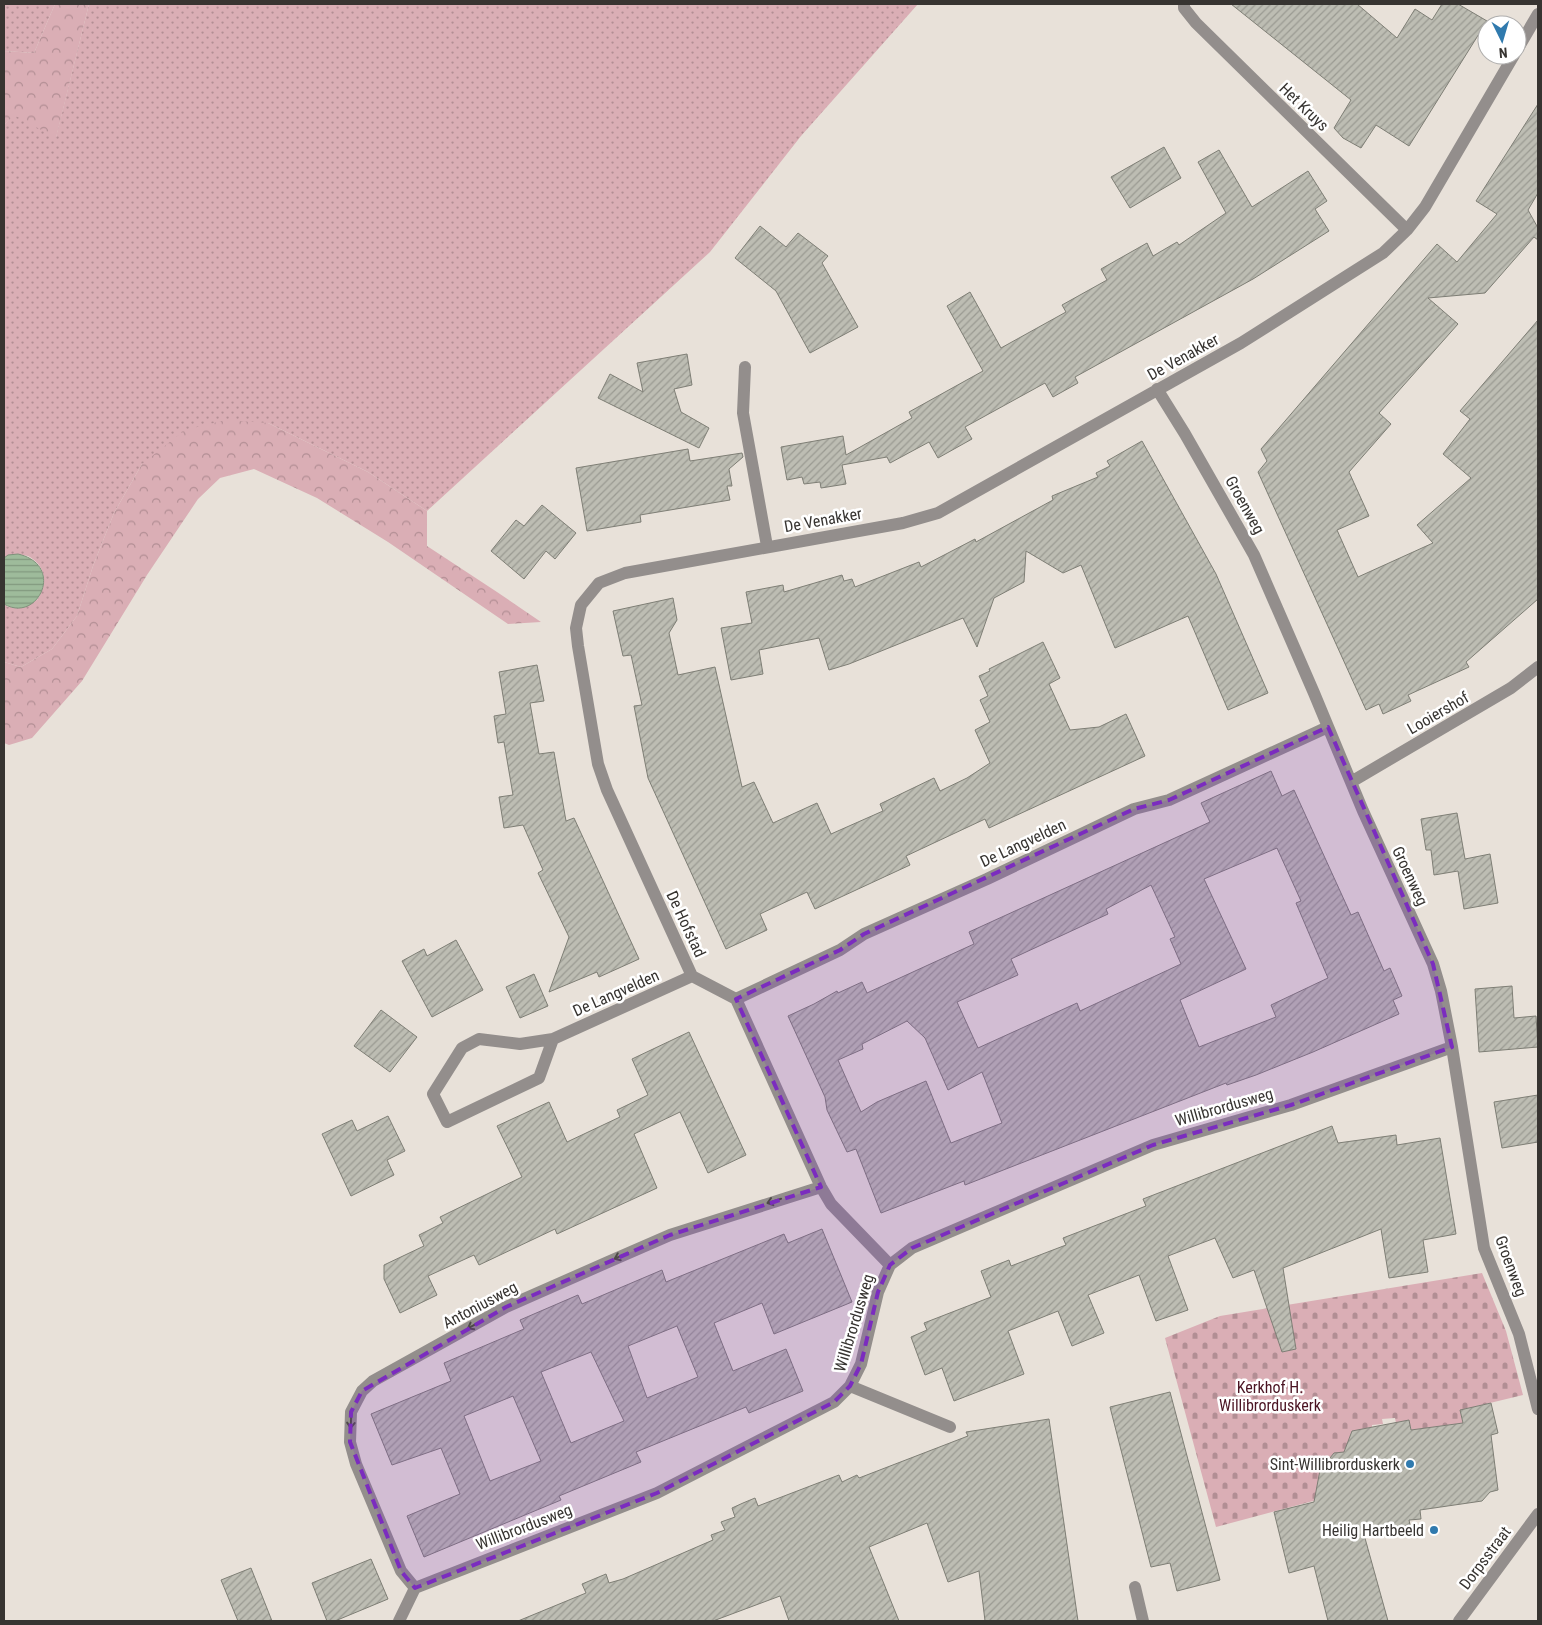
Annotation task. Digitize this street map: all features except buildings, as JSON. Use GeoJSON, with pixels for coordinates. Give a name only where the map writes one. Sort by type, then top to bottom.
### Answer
{"type":"FeatureCollection","features":[{"type":"Feature","properties":{"kind":"street","name":"Het Kruys"},"geometry":{"type":"LineString","coordinates":[[1184,4],[1184,8],[1196,23],[1407,230]]}},
{"type":"Feature","properties":{"kind":"street"},"geometry":{"type":"LineString","coordinates":[[1527,33],[1538,14]]}},
{"type":"Feature","properties":{"kind":"street","name":"De Venakker"},"geometry":{"type":"LineString","coordinates":[[576,628],[581,604],[599,583],[625,573],[767,546],[903,524],[938,513],[1241,343],[1383,253],[1407,230],[1425,207],[1508,65]]}},
{"type":"Feature","properties":{"kind":"street","name":"De Venakker"},"geometry":{"type":"LineString","coordinates":[[745,367],[743,413],[767,546]]}},
{"type":"Feature","properties":{"kind":"street","name":"Groenweg"},"geometry":{"type":"LineString","coordinates":[[1157,390],[1199,457],[1254,555],[1351,782],[1433,964],[1441,991],[1452,1047],[1484,1248],[1519,1334],[1538,1409]]}},
{"type":"Feature","properties":{"kind":"street","name":"De Hofstad"},"geometry":{"type":"LineString","coordinates":[[576,628],[598,764],[607,790],[692,976],[736,999]]}},
{"type":"Feature","properties":{"kind":"street","name":"Looiershof"},"geometry":{"type":"LineString","coordinates":[[1351,782],[1511,688],[1538,668]]}},
{"type":"Feature","properties":{"kind":"street","name":"De Langvelden"},"geometry":{"type":"LineString","coordinates":[[736,999],[840,950],[864,934],[1134,809],[1169,800],[1328,727]]}},
{"type":"Feature","properties":{"kind":"street","name":"De Langvelden"},"geometry":{"type":"LineString","coordinates":[[553,1039],[539,1078],[447,1122],[433,1094],[462,1048],[479,1039],[520,1044],[553,1039],[692,976]]}},
{"type":"Feature","properties":{"kind":"street"},"geometry":{"type":"LineString","coordinates":[[736,999],[821,1186],[831,1204],[890,1265]]}},
{"type":"Feature","properties":{"kind":"street","name":"Willibrordusweg"},"geometry":{"type":"LineString","coordinates":[[415,1588],[657,1493],[834,1402],[850,1386],[861,1364],[878,1292],[890,1265],[912,1248],[1153,1145],[1291,1105],[1452,1047]]}},
{"type":"Feature","properties":{"kind":"street","name":"Antoniusweg"},"geometry":{"type":"LineString","coordinates":[[415,1588],[401,1571],[356,1464],[350,1442],[351,1412],[362,1391],[373,1382],[506,1307],[582,1273],[670,1235],[821,1186]]}},
{"type":"Feature","properties":{"kind":"street"},"geometry":{"type":"LineString","coordinates":[[850,1386],[950,1427]]}},
{"type":"Feature","properties":{"kind":"street","name":"Dorpsstraat"},"geometry":{"type":"LineString","coordinates":[[1459,1621],[1538,1514]]}},
{"type":"Feature","properties":{"kind":"street"},"geometry":{"type":"LineString","coordinates":[[1135,1587],[1143,1621]]}},
{"type":"Feature","properties":{"kind":"street"},"geometry":{"type":"LineString","coordinates":[[399,1621],[415,1588]]}},
{"type":"Feature","properties":{"kind":"highlighted area"},"geometry":{"type":"Polygon","coordinates":[[[1328,727],[1433,964],[1452,1047],[1291,1105],[1153,1145],[912,1248],[890,1265],[878,1292],[861,1364],[850,1386],[834,1402],[657,1493],[415,1588],[401,1571],[350,1442],[351,1412],[362,1391],[506,1307],[670,1235],[821,1187],[736,999],[840,950],[864,934],[1134,809],[1169,800],[1328,727]]]}},
{"type":"Feature","properties":{"kind":"green space"},"geometry":{"type":"Polygon","coordinates":[[[4,4],[55,4],[34,53],[4,51],[4,4]]]}},
{"type":"Feature","properties":{"kind":"green space"},"geometry":{"type":"Polygon","coordinates":[[[55,4],[89,4],[56,138],[14,115],[4,125],[4,51],[34,53],[55,4]]]}},
{"type":"Feature","properties":{"kind":"green space"},"geometry":{"type":"Polygon","coordinates":[[[89,4],[918,4],[801,136],[710,252],[427,511],[368,472],[268,423],[142,464],[114,513],[93,566],[77,616],[52,649],[21,667],[4,662],[4,604],[8,607],[37,600],[44,580],[42,569],[29,556],[19,555],[4,558],[4,125],[14,114],[56,137],[89,4]]]}},
{"type":"Feature","properties":{"kind":"green space"},"geometry":{"type":"Polygon","coordinates":[[[226,420],[268,423],[368,472],[427,511],[427,546],[541,622],[508,624],[388,542],[317,498],[254,469],[220,478],[198,499],[147,575],[82,681],[32,738],[9,745],[4,743],[4,662],[21,667],[52,649],[77,616],[93,566],[114,513],[142,464],[185,430],[226,420]]]}},
{"type":"Feature","properties":{"kind":"green space","name":"Kerkhof H. Willibrorduskerk"},"geometry":{"type":"Polygon","coordinates":[[[1482,1273],[1506,1331],[1523,1395],[1461,1410],[1463,1423],[1411,1430],[1409,1420],[1396,1423],[1395,1418],[1382,1419],[1383,1424],[1372,1425],[1372,1427],[1354,1431],[1349,1445],[1317,1500],[1216,1527],[1165,1338],[1220,1316],[1482,1273]]]}},
{"type":"Feature","properties":{"kind":"shaded area"},"geometry":{"type":"Polygon","coordinates":[[[18,554],[33,560],[41,569],[44,580],[42,591],[36,600],[27,606],[16,608],[4,604],[4,558],[8,555],[18,554]]]}},
{"type":"Feature","properties":{"kind":"place","name":"Sint-Willibrorduskerk"},"geometry":{"type":"Point","coordinates":[1410,1464]}},
{"type":"Feature","properties":{"kind":"place","name":"Heilig Hartbeeld"},"geometry":{"type":"Point","coordinates":[1434,1530]}}]}
